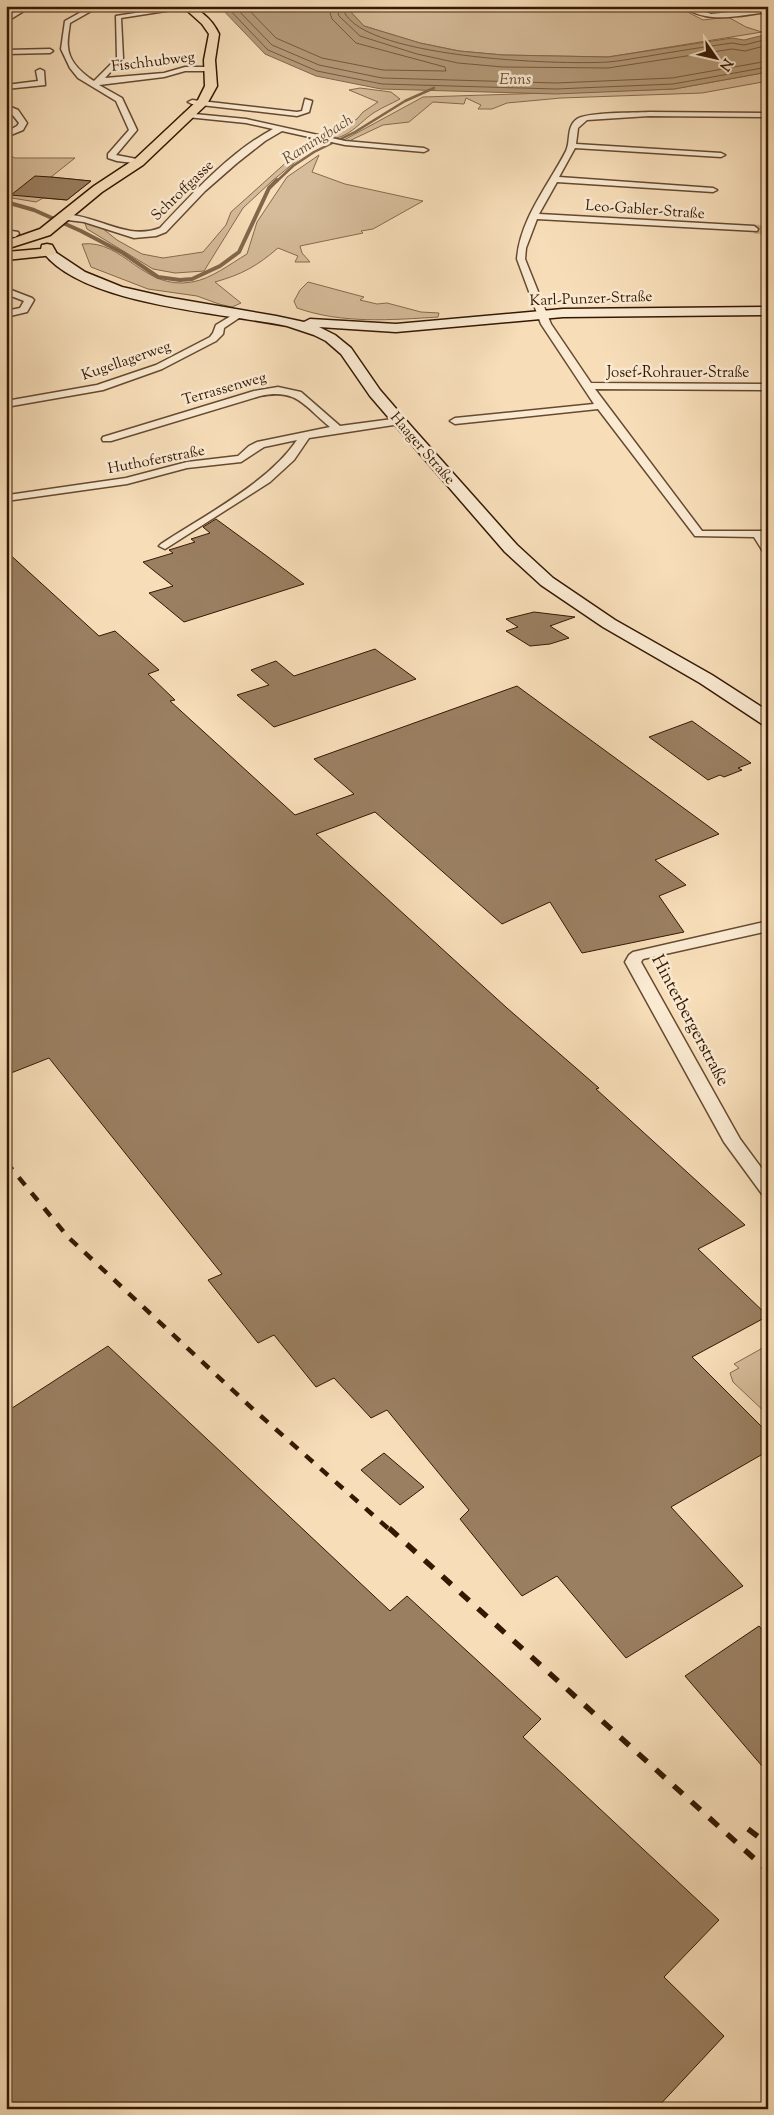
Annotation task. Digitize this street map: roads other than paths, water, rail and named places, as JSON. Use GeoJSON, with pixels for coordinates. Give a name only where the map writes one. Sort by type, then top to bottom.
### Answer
{"type":"FeatureCollection","features":[{"type":"Feature","properties":{"kind":"main road"},"geometry":{"type":"LineString","coordinates":[[6,246],[51,234],[108,190],[117,178],[139,162],[187,115],[211,86],[209,74],[211,41],[204,34],[197,16],[188,7]]}},
{"type":"Feature","properties":{"kind":"main road"},"geometry":{"type":"LineString","coordinates":[[6,256],[48,250],[54,242],[51,234]]}},
{"type":"Feature","properties":{"kind":"main road"},"geometry":{"type":"LineString","coordinates":[[6,246],[30,245],[48,250],[67,267],[112,287],[162,300],[302,326],[337,342]]}},
{"type":"Feature","properties":{"kind":"main road","name":"Karl-Punzer-Straße"},"geometry":{"type":"LineString","coordinates":[[270,319],[396,328],[541,314],[583,312],[768,312]]}},
{"type":"Feature","properties":{"kind":"main road","name":"Karl-Punzer-Straße"},"geometry":{"type":"LineString","coordinates":[[337,342],[360,340],[415,327]]}},
{"type":"Feature","properties":{"kind":"main road","name":"Karl-Punzer-Straße"},"geometry":{"type":"LineString","coordinates":[[337,342],[396,328]]}},
{"type":"Feature","properties":{"kind":"main road","name":"Haager Straße"},"geometry":{"type":"LineString","coordinates":[[337,342],[373,390],[496,531],[550,585],[601,620],[717,685],[768,720]]}},
{"type":"Feature","properties":{"kind":"street"},"geometry":{"type":"LineString","coordinates":[[15,7],[24,6]]}},
{"type":"Feature","properties":{"kind":"street"},"geometry":{"type":"LineString","coordinates":[[6,20],[29,6]]}},
{"type":"Feature","properties":{"kind":"street","name":"Fischhubweg"},"geometry":{"type":"LineString","coordinates":[[97,6],[67,22],[64,49],[74,68],[81,76],[98,83],[119,100],[132,130],[110,156],[117,159],[139,162]]}},
{"type":"Feature","properties":{"kind":"street"},"geometry":{"type":"LineString","coordinates":[[686,6],[701,14],[711,16],[768,10]]}},
{"type":"Feature","properties":{"kind":"street"},"geometry":{"type":"LineString","coordinates":[[98,83],[120,58],[118,17],[188,7]]}},
{"type":"Feature","properties":{"kind":"street"},"geometry":{"type":"LineString","coordinates":[[6,52],[50,51]]}},
{"type":"Feature","properties":{"kind":"street","name":"Fischhubweg"},"geometry":{"type":"LineString","coordinates":[[98,83],[164,76],[185,68],[209,74]]}},
{"type":"Feature","properties":{"kind":"street"},"geometry":{"type":"LineString","coordinates":[[6,87],[42,83],[40,71]]}},
{"type":"Feature","properties":{"kind":"street"},"geometry":{"type":"LineString","coordinates":[[197,102],[297,114],[305,112],[308,101]]}},
{"type":"Feature","properties":{"kind":"street"},"geometry":{"type":"LineString","coordinates":[[6,107],[15,112],[23,123],[20,128],[6,135]]}},
{"type":"Feature","properties":{"kind":"street"},"geometry":{"type":"LineString","coordinates":[[768,115],[675,114],[585,118],[577,121],[573,126],[573,146],[535,216],[520,250],[521,259],[541,314],[601,406],[699,534],[762,534],[768,551]]}},
{"type":"Feature","properties":{"kind":"street"},"geometry":{"type":"LineString","coordinates":[[187,115],[246,121],[323,140],[424,150]]}},
{"type":"Feature","properties":{"kind":"street","name":"Schroffgasse"},"geometry":{"type":"LineString","coordinates":[[70,218],[88,220],[130,236],[158,233],[224,169],[260,140],[281,129]]}},
{"type":"Feature","properties":{"kind":"street"},"geometry":{"type":"LineString","coordinates":[[573,146],[721,155]]}},
{"type":"Feature","properties":{"kind":"street","name":"Leo-Gabler-Straße"},"geometry":{"type":"LineString","coordinates":[[554,180],[713,190]]}},
{"type":"Feature","properties":{"kind":"street","name":"Leo-Gabler-Straße"},"geometry":{"type":"LineString","coordinates":[[535,216],[754,229]]}},
{"type":"Feature","properties":{"kind":"street"},"geometry":{"type":"LineString","coordinates":[[6,291],[28,298],[28,305],[22,311],[6,314]]}},
{"type":"Feature","properties":{"kind":"street","name":"Kugellagerweg"},"geometry":{"type":"LineString","coordinates":[[6,404],[99,388],[159,367],[213,339],[218,334],[220,327],[239,314]]}},
{"type":"Feature","properties":{"kind":"street","name":"Josef-Rohrauer-Straße"},"geometry":{"type":"LineString","coordinates":[[589,386],[768,387]]}},
{"type":"Feature","properties":{"kind":"street","name":"Terrassenweg"},"geometry":{"type":"LineString","coordinates":[[107,439],[276,389],[289,390],[297,394],[338,430]]}},
{"type":"Feature","properties":{"kind":"street"},"geometry":{"type":"LineString","coordinates":[[456,421],[601,406]]}},
{"type":"Feature","properties":{"kind":"street","name":"Huthoferstraße"},"geometry":{"type":"LineString","coordinates":[[8,498],[127,480],[187,465],[241,459],[253,448],[261,444],[400,421]]}},
{"type":"Feature","properties":{"kind":"street"},"geometry":{"type":"LineString","coordinates":[[165,546],[266,480],[290,458],[304,437]]}},
{"type":"Feature","properties":{"kind":"street","name":"Hinterbergerstraße"},"geometry":{"type":"LineString","coordinates":[[768,926],[638,955],[634,958],[633,962],[733,1142],[768,1190]]}},
{"type":"Feature","properties":{"kind":"water","name":"Enns"},"geometry":{"type":"Polygon","coordinates":[[[219,6],[345,6],[364,26],[420,43],[459,51],[503,55],[608,57],[732,38],[744,40],[768,34],[768,72],[674,89],[556,94],[381,89],[316,76],[265,54],[219,6]]]}},
{"type":"Feature","properties":{"kind":"waterway","name":"Ramingbach"},"geometry":{"type":"LineString","coordinates":[[276,182],[293,166],[314,152],[355,132],[405,101],[434,88]]}},
{"type":"Feature","properties":{"kind":"waterway","name":"Ramingbach"},"geometry":{"type":"LineString","coordinates":[[6,202],[34,210],[81,231],[123,253],[158,277],[180,280],[192,279],[220,266],[239,252],[269,188],[277,180]]}},
{"type":"Feature","properties":{"kind":"tunnel"},"geometry":{"type":"LineString","coordinates":[[754,229],[768,230]]}},
{"type":"Feature","properties":{"kind":"railway"},"geometry":{"type":"LineString","coordinates":[[6,1162],[68,1237],[254,1410],[390,1530]]}},
{"type":"Feature","properties":{"kind":"railway"},"geometry":{"type":"LineString","coordinates":[[389,1528],[768,1871]]}},
{"type":"Feature","properties":{"kind":"railway"},"geometry":{"type":"LineString","coordinates":[[748,1829],[768,1844]]}}]}
